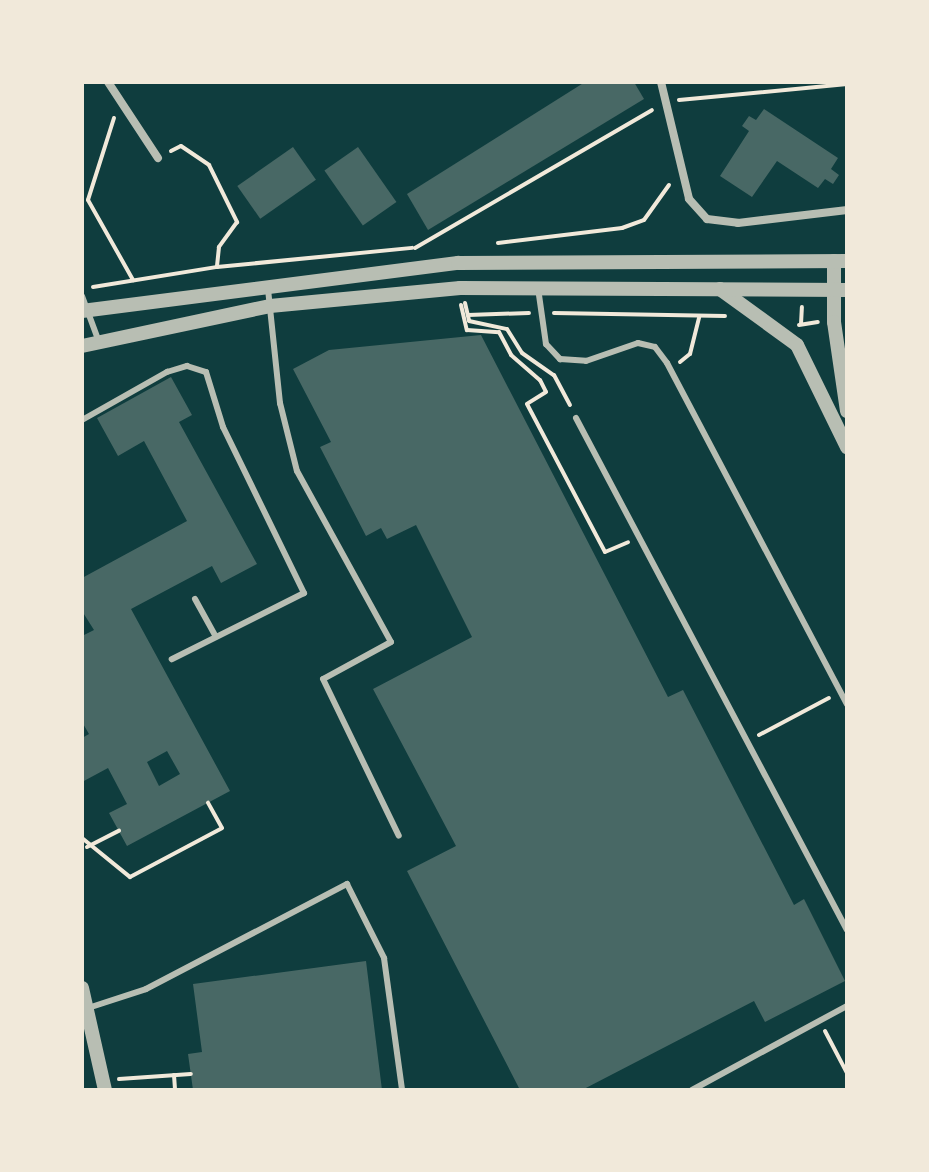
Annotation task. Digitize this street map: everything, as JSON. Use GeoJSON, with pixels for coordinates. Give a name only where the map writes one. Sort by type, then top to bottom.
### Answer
{"type":"FeatureCollection","features":[{"type":"Feature","properties":{"kind":"street"},"geometry":{"type":"LineString","coordinates":[[108,82],[158,158]]}},
{"type":"Feature","properties":{"kind":"street"},"geometry":{"type":"LineString","coordinates":[[661,82],[669,101],[689,199],[707,219],[738,223],[847,210]]}},
{"type":"Feature","properties":{"kind":"street"},"geometry":{"type":"LineString","coordinates":[[84,305],[458,263],[840,261],[840,289],[834,322],[847,411]]}},
{"type":"Feature","properties":{"kind":"street"},"geometry":{"type":"LineString","coordinates":[[82,346],[270,306],[460,288],[840,289]]}},
{"type":"Feature","properties":{"kind":"street"},"geometry":{"type":"LineString","coordinates":[[720,289],[785,332],[847,447]]}},
{"type":"Feature","properties":{"kind":"street"},"geometry":{"type":"LineString","coordinates":[[82,988],[105,1085]]}},
{"type":"Feature","properties":{"kind":"lane"},"geometry":{"type":"LineString","coordinates":[[268,283],[280,403],[297,471],[391,642],[323,679],[399,836]]}},
{"type":"Feature","properties":{"kind":"lane"},"geometry":{"type":"LineString","coordinates":[[538,288],[546,344],[560,359],[586,361],[638,343],[655,347],[847,704]]}},
{"type":"Feature","properties":{"kind":"lane"},"geometry":{"type":"LineString","coordinates":[[84,305],[99,342]]}},
{"type":"Feature","properties":{"kind":"lane"},"geometry":{"type":"LineString","coordinates":[[82,420],[167,372],[187,366],[206,372],[223,427],[304,593],[172,659]]}},
{"type":"Feature","properties":{"kind":"lane"},"geometry":{"type":"LineString","coordinates":[[576,418],[847,930]]}},
{"type":"Feature","properties":{"kind":"lane"},"geometry":{"type":"LineString","coordinates":[[195,599],[216,637]]}},
{"type":"Feature","properties":{"kind":"lane"},"geometry":{"type":"LineString","coordinates":[[88,1008],[146,989],[347,884],[384,958],[402,1090]]}},
{"type":"Feature","properties":{"kind":"lane"},"geometry":{"type":"LineString","coordinates":[[692,1090],[847,1006]]}},
{"type":"Feature","properties":{"kind":"path"},"geometry":{"type":"LineString","coordinates":[[412,248],[669,101],[817,84],[847,84]]}},
{"type":"Feature","properties":{"kind":"path"},"geometry":{"type":"LineString","coordinates":[[120,102],[88,200],[133,280]]}},
{"type":"Feature","properties":{"kind":"path"},"geometry":{"type":"LineString","coordinates":[[158,158],[181,146],[209,165],[237,222],[219,247],[217,267]]}},
{"type":"Feature","properties":{"kind":"path"},"geometry":{"type":"LineString","coordinates":[[486,244],[622,228],[644,220],[681,171]]}},
{"type":"Feature","properties":{"kind":"path"},"geometry":{"type":"LineString","coordinates":[[82,290],[217,267],[427,248]]}},
{"type":"Feature","properties":{"kind":"path"},"geometry":{"type":"LineString","coordinates":[[460,288],[468,315],[475,324],[507,329],[522,353],[554,375],[576,418]]}},
{"type":"Feature","properties":{"kind":"path"},"geometry":{"type":"LineString","coordinates":[[460,288],[467,330],[499,332],[511,355],[540,380],[546,392],[527,404],[605,552],[641,536]]}},
{"type":"Feature","properties":{"kind":"path"},"geometry":{"type":"LineString","coordinates":[[468,315],[700,315],[726,316],[737,323]]}},
{"type":"Feature","properties":{"kind":"path"},"geometry":{"type":"LineString","coordinates":[[669,372],[690,354],[700,315]]}},
{"type":"Feature","properties":{"kind":"path"},"geometry":{"type":"LineString","coordinates":[[785,332],[808,323],[834,322]]}},
{"type":"Feature","properties":{"kind":"path"},"geometry":{"type":"LineString","coordinates":[[746,742],[841,692]]}},
{"type":"Feature","properties":{"kind":"path"},"geometry":{"type":"LineString","coordinates":[[82,838],[87,847],[130,877],[222,828],[208,803]]}},
{"type":"Feature","properties":{"kind":"path"},"geometry":{"type":"LineString","coordinates":[[87,847],[119,831]]}},
{"type":"Feature","properties":{"kind":"path"},"geometry":{"type":"LineString","coordinates":[[821,1022],[847,1073]]}},
{"type":"Feature","properties":{"kind":"path"},"geometry":{"type":"LineString","coordinates":[[105,1085],[191,1074]]}},
{"type":"Feature","properties":{"kind":"path"},"geometry":{"type":"LineString","coordinates":[[174,1075],[175,1090]]}},
{"type":"Feature","properties":{"kind":"building"},"geometry":{"type":"Polygon","coordinates":[[[585,82],[634,82],[644,99],[428,230],[407,194],[585,82]]]}},
{"type":"Feature","properties":{"kind":"building"},"geometry":{"type":"Polygon","coordinates":[[[764,109],[838,158],[831,169],[839,175],[833,184],[825,179],[818,188],[777,161],[752,197],[720,176],[749,131],[742,126],[749,116],[756,120],[764,109]]]}},
{"type":"Feature","properties":{"kind":"building"},"geometry":{"type":"Polygon","coordinates":[[[293,147],[316,180],[260,219],[237,186],[293,147]]]}},
{"type":"Feature","properties":{"kind":"building"},"geometry":{"type":"Polygon","coordinates":[[[358,147],[396,202],[363,225],[324,171],[358,147]]]}},
{"type":"Feature","properties":{"kind":"building"},"geometry":{"type":"Polygon","coordinates":[[[481,335],[668,697],[683,690],[794,905],[804,899],[845,981],[765,1022],[754,1001],[582,1090],[520,1090],[407,871],[456,846],[373,689],[472,637],[416,525],[387,539],[381,528],[366,536],[320,447],[331,442],[293,369],[329,350],[481,335]]]}},
{"type":"Feature","properties":{"kind":"building"},"geometry":{"type":"Polygon","coordinates":[[[171,377],[192,415],[179,422],[257,564],[221,583],[212,566],[131,609],[230,791],[127,846],[109,813],[127,804],[108,768],[82,782],[82,738],[89,734],[82,722],[82,636],[94,630],[82,611],[82,578],[187,521],[144,441],[118,456],[97,418],[171,377]],[[167,751],[147,762],[159,786],[180,774],[167,751]]]}},
{"type":"Feature","properties":{"kind":"building"},"geometry":{"type":"Polygon","coordinates":[[[366,961],[382,1090],[193,1090],[188,1054],[202,1052],[193,984],[366,961]]]}}]}
